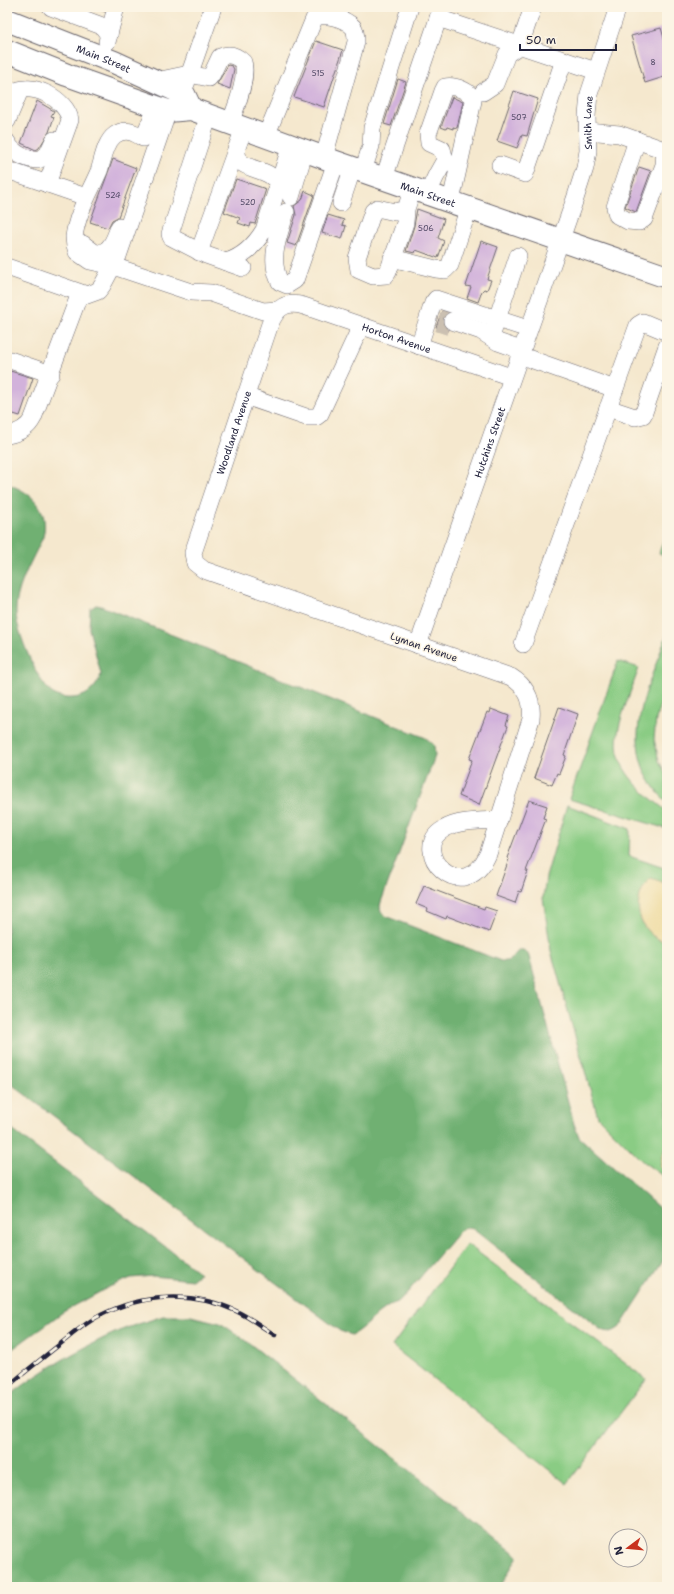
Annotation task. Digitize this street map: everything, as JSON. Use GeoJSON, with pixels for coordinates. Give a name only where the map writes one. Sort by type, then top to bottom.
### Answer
{"type":"FeatureCollection","features":[{"type":"Feature","properties":{"kind":"main road","name":"Main Street"},"geometry":{"type":"LineString","coordinates":[[7,20],[103,57],[156,81],[193,98],[237,125],[329,159],[667,277]]}},
{"type":"Feature","properties":{"kind":"main road","name":"Main Street"},"geometry":{"type":"LineString","coordinates":[[7,51],[67,75],[162,109],[193,98]]}},
{"type":"Feature","properties":{"kind":"street"},"geometry":{"type":"LineString","coordinates":[[213,7],[193,98],[170,228],[171,237],[200,252],[243,268]]}},
{"type":"Feature","properties":{"kind":"street"},"geometry":{"type":"LineString","coordinates":[[226,262],[244,253],[259,238],[268,220],[285,198],[329,159],[371,146],[372,128],[410,7]]}},
{"type":"Feature","properties":{"kind":"street"},"geometry":{"type":"LineString","coordinates":[[483,92],[495,84],[507,54],[520,45],[533,7]]}},
{"type":"Feature","properties":{"kind":"street","name":"Smith Lane"},"geometry":{"type":"LineString","coordinates":[[561,239],[585,168],[588,151],[588,105],[596,71],[618,7]]}},
{"type":"Feature","properties":{"kind":"street"},"geometry":{"type":"LineString","coordinates":[[55,8],[90,13],[105,28],[109,35],[103,57]]}},
{"type":"Feature","properties":{"kind":"street"},"geometry":{"type":"LineString","coordinates":[[90,13],[109,35]]}},
{"type":"Feature","properties":{"kind":"street"},"geometry":{"type":"LineString","coordinates":[[384,178],[440,13],[520,45],[596,71]]}},
{"type":"Feature","properties":{"kind":"street"},"geometry":{"type":"LineString","coordinates":[[266,136],[314,19],[319,15],[326,15],[348,23],[356,33],[356,42],[329,159],[295,280],[292,283],[283,284]]}},
{"type":"Feature","properties":{"kind":"street"},"geometry":{"type":"LineString","coordinates":[[193,98],[212,74],[220,57],[224,55],[234,56],[241,60],[244,65],[244,75],[237,108],[236,150],[239,162],[268,173],[276,179],[285,198],[274,261],[277,277],[283,284],[280,308]]}},
{"type":"Feature","properties":{"kind":"street"},"geometry":{"type":"LineString","coordinates":[[500,165],[525,174],[564,60]]}},
{"type":"Feature","properties":{"kind":"street"},"geometry":{"type":"LineString","coordinates":[[392,258],[436,270],[445,270],[450,265],[462,229],[460,204],[473,101],[471,95],[467,92],[445,87],[428,134],[429,143],[442,149],[445,160],[436,176],[421,191],[406,210],[405,222],[392,258],[388,272],[382,277],[363,273],[359,270],[356,263],[375,209],[395,212],[406,210]]}},
{"type":"Feature","properties":{"kind":"street"},"geometry":{"type":"LineString","coordinates":[[7,104],[12,93],[16,90],[26,88],[33,89],[57,101],[68,112],[70,120],[47,184]]}},
{"type":"Feature","properties":{"kind":"street"},"geometry":{"type":"LineString","coordinates":[[7,121],[20,93],[33,89]]}},
{"type":"Feature","properties":{"kind":"street"},"geometry":{"type":"LineString","coordinates":[[7,142],[11,148],[28,159],[38,160],[45,158],[50,151],[62,116],[57,101]]}},
{"type":"Feature","properties":{"kind":"street"},"geometry":{"type":"LineString","coordinates":[[148,166],[133,183],[114,240],[107,250],[99,253],[87,248],[82,239],[96,194],[98,172],[110,140],[123,131],[130,131],[143,138],[162,109]]}},
{"type":"Feature","properties":{"kind":"street"},"geometry":{"type":"LineString","coordinates":[[7,266],[87,295],[98,290],[118,256],[148,166],[162,109]]}},
{"type":"Feature","properties":{"kind":"street"},"geometry":{"type":"LineString","coordinates":[[588,131],[610,132],[637,140],[666,152],[664,165],[644,219],[638,222],[624,219],[617,215],[615,207],[637,140]]}},
{"type":"Feature","properties":{"kind":"street"},"geometry":{"type":"LineString","coordinates":[[200,252],[236,150]]}},
{"type":"Feature","properties":{"kind":"street"},"geometry":{"type":"LineString","coordinates":[[329,159],[341,203]]}},
{"type":"Feature","properties":{"kind":"street"},"geometry":{"type":"LineString","coordinates":[[7,170],[86,197]]}},
{"type":"Feature","properties":{"kind":"street","name":"Horton Avenue"},"geometry":{"type":"LineString","coordinates":[[98,172],[86,197],[74,237],[77,252],[90,261],[113,266],[191,292],[212,294],[263,311],[296,304],[511,377]]}},
{"type":"Feature","properties":{"kind":"street","name":"Hutchins Street"},"geometry":{"type":"LineString","coordinates":[[418,644],[511,377],[561,239]]}},
{"type":"Feature","properties":{"kind":"street"},"geometry":{"type":"LineString","coordinates":[[486,334],[497,319],[518,256]]}},
{"type":"Feature","properties":{"kind":"street"},"geometry":{"type":"LineString","coordinates":[[7,435],[17,433],[29,425],[51,374],[80,293]]}},
{"type":"Feature","properties":{"kind":"street"},"geometry":{"type":"LineString","coordinates":[[441,317],[435,300],[439,299],[528,329]]}},
{"type":"Feature","properties":{"kind":"street","name":"Woodland Avenue"},"geometry":{"type":"LineString","coordinates":[[194,561],[192,553],[195,543],[270,324],[280,308]]}},
{"type":"Feature","properties":{"kind":"street"},"geometry":{"type":"LineString","coordinates":[[441,317],[475,322],[486,334],[498,342],[615,389]]}},
{"type":"Feature","properties":{"kind":"street"},"geometry":{"type":"LineString","coordinates":[[419,346],[441,317]]}},
{"type":"Feature","properties":{"kind":"street"},"geometry":{"type":"LineString","coordinates":[[523,644],[638,325],[643,322],[667,332]]}},
{"type":"Feature","properties":{"kind":"street"},"geometry":{"type":"LineString","coordinates":[[245,396],[306,417],[316,417],[320,414],[361,326]]}},
{"type":"Feature","properties":{"kind":"street"},"geometry":{"type":"LineString","coordinates":[[608,408],[635,417],[643,415],[667,346]]}},
{"type":"Feature","properties":{"kind":"street"},"geometry":{"type":"LineString","coordinates":[[7,359],[51,374]]}},
{"type":"Feature","properties":{"kind":"street","name":"Lyman Avenue"},"geometry":{"type":"LineString","coordinates":[[194,561],[197,566],[210,572],[511,677],[521,685],[529,694],[532,707],[531,719],[498,820]]}},
{"type":"Feature","properties":{"kind":"green space"},"geometry":{"type":"Polygon","coordinates":[[[7,484],[16,487],[31,497],[37,503],[44,518],[43,537],[22,582],[16,611],[19,630],[35,670],[49,690],[55,695],[76,698],[85,695],[98,681],[101,674],[89,629],[90,609],[96,605],[426,738],[434,745],[435,756],[380,908],[385,916],[501,961],[509,960],[519,950],[523,950],[528,953],[574,1124],[579,1137],[667,1215],[667,1255],[620,1327],[610,1332],[600,1329],[473,1229],[466,1228],[459,1232],[401,1300],[387,1307],[352,1335],[340,1331],[7,1081],[7,484]]]}},
{"type":"Feature","properties":{"kind":"green space"},"geometry":{"type":"Polygon","coordinates":[[[667,530],[667,556],[659,553],[667,530]]]}},
{"type":"Feature","properties":{"kind":"green space"},"geometry":{"type":"Polygon","coordinates":[[[667,634],[667,687],[656,719],[654,739],[659,761],[667,776],[667,802],[651,783],[641,762],[638,742],[639,721],[644,699],[667,634]]]}},
{"type":"Feature","properties":{"kind":"green space"},"geometry":{"type":"Polygon","coordinates":[[[618,661],[639,668],[618,732],[617,747],[621,762],[630,777],[645,793],[667,811],[667,829],[569,799],[618,661]]]}},
{"type":"Feature","properties":{"kind":"green space"},"geometry":{"type":"Polygon","coordinates":[[[567,805],[630,829],[629,856],[667,869],[667,1179],[642,1161],[598,1117],[551,951],[543,898],[546,877],[567,805]]]}},
{"type":"Feature","properties":{"kind":"green space"},"geometry":{"type":"Polygon","coordinates":[[[7,1126],[200,1273],[192,1280],[153,1276],[131,1278],[109,1287],[63,1312],[7,1353],[7,1126]]]}},
{"type":"Feature","properties":{"kind":"green space"},"geometry":{"type":"Polygon","coordinates":[[[467,1244],[646,1379],[567,1484],[392,1346],[467,1244]]]}},
{"type":"Feature","properties":{"kind":"green space"},"geometry":{"type":"Polygon","coordinates":[[[163,1316],[191,1316],[220,1323],[244,1339],[518,1556],[500,1587],[7,1587],[7,1398],[46,1369],[90,1345],[119,1331],[163,1316]]]}},
{"type":"Feature","properties":{"kind":"sand"},"geometry":{"type":"Polygon","coordinates":[[[651,878],[667,884],[667,942],[657,938],[649,932],[643,924],[640,915],[638,905],[640,896],[644,886],[651,878]]]}},
{"type":"Feature","properties":{"kind":"sand"},"geometry":{"type":"Polygon","coordinates":[[[667,1146],[667,1171],[660,1167],[662,1155],[667,1146]]]}},
{"type":"Feature","properties":{"kind":"building"},"geometry":{"type":"Polygon","coordinates":[[[661,28],[667,48],[667,76],[645,83],[631,36],[661,28]]]}},
{"type":"Feature","properties":{"kind":"building"},"geometry":{"type":"Polygon","coordinates":[[[316,41],[343,50],[324,107],[294,97],[316,41]]]}},
{"type":"Feature","properties":{"kind":"building"},"geometry":{"type":"Polygon","coordinates":[[[228,65],[232,66],[234,69],[230,89],[217,84],[228,65]]]}},
{"type":"Feature","properties":{"kind":"building"},"geometry":{"type":"Polygon","coordinates":[[[398,79],[406,82],[391,126],[384,124],[398,79]]]}},
{"type":"Feature","properties":{"kind":"building"},"geometry":{"type":"Polygon","coordinates":[[[514,91],[538,99],[527,136],[522,135],[517,148],[497,141],[514,91]]]}},
{"type":"Feature","properties":{"kind":"building"},"geometry":{"type":"Polygon","coordinates":[[[452,97],[463,102],[457,128],[453,127],[453,129],[447,127],[446,129],[441,127],[452,97]]]}},
{"type":"Feature","properties":{"kind":"building"},"geometry":{"type":"Polygon","coordinates":[[[37,101],[54,111],[51,116],[54,117],[49,132],[39,148],[36,150],[21,143],[37,101]]]}},
{"type":"Feature","properties":{"kind":"building"},"geometry":{"type":"Polygon","coordinates":[[[113,159],[136,168],[118,217],[112,220],[108,228],[90,222],[113,159]]]}},
{"type":"Feature","properties":{"kind":"building"},"geometry":{"type":"Polygon","coordinates":[[[639,167],[651,171],[636,212],[625,207],[639,167]]]}},
{"type":"Feature","properties":{"kind":"building"},"geometry":{"type":"Polygon","coordinates":[[[236,179],[266,189],[255,224],[251,223],[250,227],[238,223],[240,218],[224,212],[236,179]]]}},
{"type":"Feature","properties":{"kind":"building"},"geometry":{"type":"Polygon","coordinates":[[[305,191],[314,195],[296,246],[287,243],[296,215],[294,206],[302,200],[305,191]]]}},
{"type":"Feature","properties":{"kind":"building"},"geometry":{"type":"Polygon","coordinates":[[[417,209],[444,219],[438,238],[444,241],[438,258],[416,250],[415,253],[406,251],[414,226],[417,209]]]}},
{"type":"Feature","properties":{"kind":"building"},"geometry":{"type":"Polygon","coordinates":[[[328,215],[344,220],[342,225],[346,226],[342,239],[322,233],[328,215]]]}},
{"type":"Feature","properties":{"kind":"building"},"geometry":{"type":"Polygon","coordinates":[[[481,241],[498,247],[487,279],[491,280],[487,290],[484,289],[482,291],[478,302],[467,298],[471,287],[466,286],[481,241]]]}},
{"type":"Feature","properties":{"kind":"building"},"geometry":{"type":"Polygon","coordinates":[[[442,311],[446,313],[443,317],[442,323],[449,331],[436,327],[442,311]]]}},
{"type":"Feature","properties":{"kind":"building"},"geometry":{"type":"Polygon","coordinates":[[[7,370],[33,378],[20,416],[7,412],[7,370]]]}},
{"type":"Feature","properties":{"kind":"building"},"geometry":{"type":"Polygon","coordinates":[[[559,707],[578,714],[564,755],[566,756],[559,774],[557,773],[552,785],[534,778],[559,707]]]}},
{"type":"Feature","properties":{"kind":"building"},"geometry":{"type":"Polygon","coordinates":[[[491,709],[509,716],[506,725],[508,726],[479,805],[459,796],[472,760],[469,759],[487,712],[490,713],[491,709]]]}},
{"type":"Feature","properties":{"kind":"building"},"geometry":{"type":"Polygon","coordinates":[[[529,800],[547,806],[543,818],[546,819],[526,871],[528,871],[521,892],[519,891],[515,903],[496,896],[509,859],[507,858],[529,800]]]}},
{"type":"Feature","properties":{"kind":"building"},"geometry":{"type":"Polygon","coordinates":[[[424,886],[484,909],[485,907],[497,911],[489,932],[447,916],[446,919],[427,911],[428,909],[416,904],[424,886]]]}},
{"type":"Feature","properties":{"kind":"tunnel"},"geometry":{"type":"LineString","coordinates":[[101,11],[103,7]]}},
{"type":"Feature","properties":{"kind":"tunnel"},"geometry":{"type":"LineString","coordinates":[[442,310],[454,315]]}},
{"type":"Feature","properties":{"kind":"tunnel"},"geometry":{"type":"LineString","coordinates":[[438,323],[450,327]]}},
{"type":"Feature","properties":{"kind":"railway"},"geometry":{"type":"LineString","coordinates":[[7,1387],[91,1320],[117,1308],[151,1299],[186,1298],[203,1300],[241,1313],[275,1335]]}}]}
